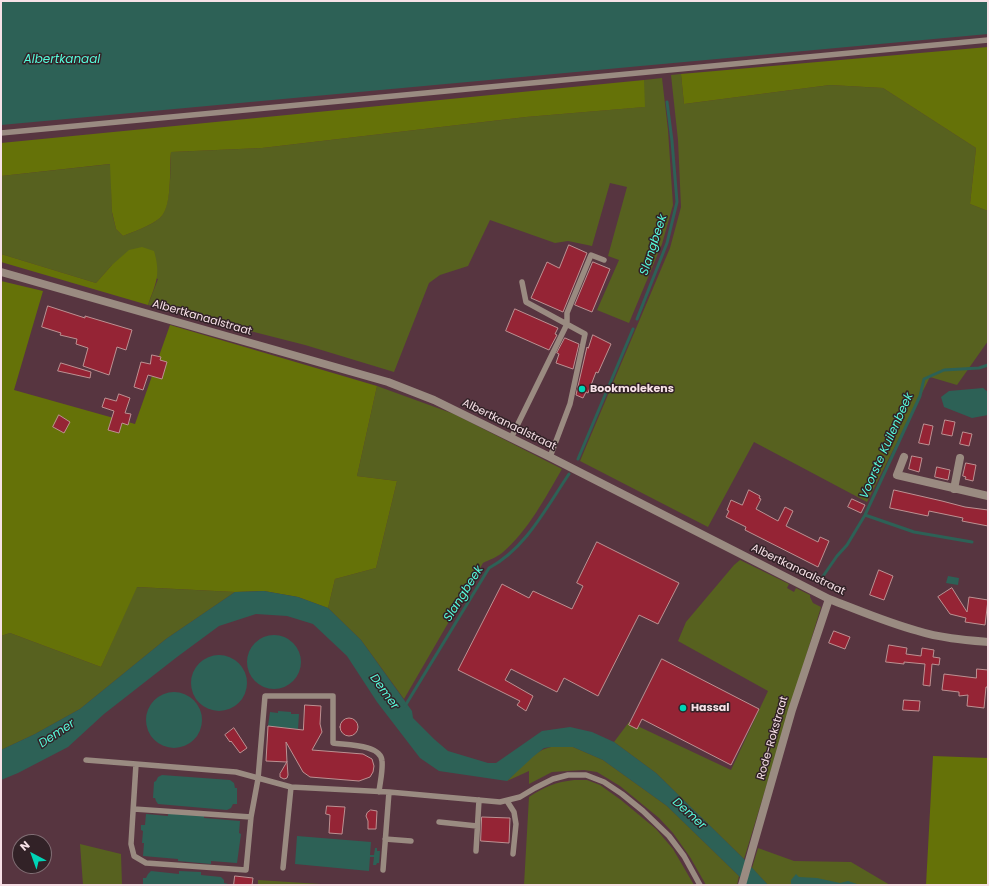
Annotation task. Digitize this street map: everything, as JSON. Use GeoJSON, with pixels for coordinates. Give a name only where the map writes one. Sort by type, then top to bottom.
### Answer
{"type":"FeatureCollection","features":[{"type":"Feature","properties":{"kind":"street","name":"Albertkanaalstraat"},"geometry":{"type":"LineString","coordinates":[[1,272],[388,382],[434,400],[550,457],[828,599],[919,632],[963,640],[988,642]]}},
{"type":"Feature","properties":{"kind":"street"},"geometry":{"type":"LineString","coordinates":[[904,457],[897,475],[988,496]]}},
{"type":"Feature","properties":{"kind":"street"},"geometry":{"type":"LineString","coordinates":[[954,489],[960,458]]}},
{"type":"Feature","properties":{"kind":"street","name":"Rode-Rokstraat"},"geometry":{"type":"LineString","coordinates":[[742,885],[792,710],[828,599]]}},
{"type":"Feature","properties":{"kind":"lane"},"geometry":{"type":"LineString","coordinates":[[1,132],[988,40]]}},
{"type":"Feature","properties":{"kind":"lane"},"geometry":{"type":"LineString","coordinates":[[511,438],[567,324],[567,313],[591,255],[604,260]]}},
{"type":"Feature","properties":{"kind":"lane"},"geometry":{"type":"LineString","coordinates":[[522,282],[526,302],[585,334],[570,404],[550,457]]}},
{"type":"Feature","properties":{"kind":"lane"},"geometry":{"type":"LineString","coordinates":[[136,764],[131,844],[134,856],[146,863],[246,870],[251,817],[258,779],[265,696],[333,696],[333,743],[368,747],[378,752],[382,759],[379,792]]}},
{"type":"Feature","properties":{"kind":"lane"},"geometry":{"type":"LineString","coordinates":[[86,760],[236,772],[291,787],[389,792],[500,802],[520,797],[553,779],[568,775],[586,775],[604,782],[643,811],[670,836],[684,856],[700,885]]}},
{"type":"Feature","properties":{"kind":"lane"},"geometry":{"type":"LineString","coordinates":[[283,868],[291,787]]}},
{"type":"Feature","properties":{"kind":"lane"},"geometry":{"type":"LineString","coordinates":[[383,870],[389,792]]}},
{"type":"Feature","properties":{"kind":"lane"},"geometry":{"type":"LineString","coordinates":[[476,851],[479,800]]}},
{"type":"Feature","properties":{"kind":"lane"},"geometry":{"type":"LineString","coordinates":[[507,801],[514,812],[516,824],[513,854]]}},
{"type":"Feature","properties":{"kind":"lane"},"geometry":{"type":"LineString","coordinates":[[134,809],[251,817]]}},
{"type":"Feature","properties":{"kind":"lane"},"geometry":{"type":"LineString","coordinates":[[439,822],[477,826]]}},
{"type":"Feature","properties":{"kind":"lane"},"geometry":{"type":"LineString","coordinates":[[385,839],[411,841]]}},
{"type":"Feature","properties":{"kind":"green space"},"geometry":{"type":"Polygon","coordinates":[[[988,47],[988,211],[970,204],[976,148],[883,88],[830,85],[684,104],[681,74],[988,47]]]}},
{"type":"Feature","properties":{"kind":"green space"},"geometry":{"type":"Polygon","coordinates":[[[681,74],[684,104],[830,85],[883,88],[976,148],[970,204],[988,211],[988,341],[957,385],[930,377],[867,502],[754,442],[708,527],[580,461],[670,248],[681,207],[678,140],[671,75],[681,74]]]}},
{"type":"Feature","properties":{"kind":"green space"},"geometry":{"type":"Polygon","coordinates":[[[662,78],[668,130],[673,205],[662,244],[629,323],[597,310],[619,260],[608,256],[627,187],[610,183],[592,246],[568,241],[555,243],[490,220],[468,266],[440,275],[429,283],[394,372],[305,345],[148,305],[158,279],[112,265],[96,283],[1,254],[1,176],[111,164],[112,213],[116,229],[123,236],[152,223],[160,218],[164,212],[167,205],[170,187],[171,152],[262,148],[526,117],[644,107],[644,80],[662,78]]]}},
{"type":"Feature","properties":{"kind":"green space"},"geometry":{"type":"Polygon","coordinates":[[[644,80],[645,107],[526,117],[262,148],[171,152],[169,196],[164,212],[160,218],[152,223],[123,236],[116,229],[112,212],[110,164],[1,176],[1,143],[644,80]]]}},
{"type":"Feature","properties":{"kind":"green space"},"geometry":{"type":"Polygon","coordinates":[[[142,247],[154,251],[157,266],[157,279],[148,305],[1,262],[1,254],[96,283],[112,265],[129,250],[142,247]]]}},
{"type":"Feature","properties":{"kind":"green space"},"geometry":{"type":"Polygon","coordinates":[[[1,281],[43,291],[14,390],[135,424],[170,325],[377,386],[357,476],[397,481],[376,568],[335,579],[328,608],[298,597],[264,591],[235,592],[137,587],[101,667],[10,633],[1,636],[1,281]]]}},
{"type":"Feature","properties":{"kind":"green space"},"geometry":{"type":"Polygon","coordinates":[[[377,386],[454,414],[562,469],[535,514],[520,535],[502,553],[483,563],[404,699],[361,640],[328,608],[335,579],[376,568],[397,481],[357,476],[377,386]]]}},
{"type":"Feature","properties":{"kind":"green space"},"geometry":{"type":"Polygon","coordinates":[[[740,560],[789,584],[787,588],[794,592],[796,588],[810,595],[813,603],[821,607],[744,859],[656,773],[614,742],[629,722],[731,770],[768,691],[678,641],[686,622],[734,565],[740,560]]]}},
{"type":"Feature","properties":{"kind":"green space"},"geometry":{"type":"Polygon","coordinates":[[[136,587],[235,592],[166,639],[80,709],[35,734],[1,750],[1,636],[10,633],[101,667],[136,587]]]}},
{"type":"Feature","properties":{"kind":"green space"},"geometry":{"type":"Polygon","coordinates":[[[551,747],[573,747],[603,760],[667,806],[739,876],[737,885],[706,885],[690,857],[673,833],[659,818],[620,786],[597,772],[584,770],[552,772],[529,784],[529,771],[507,781],[538,752],[551,747]]]}},
{"type":"Feature","properties":{"kind":"green space"},"geometry":{"type":"Polygon","coordinates":[[[933,756],[988,758],[988,885],[926,885],[933,756]]]}},
{"type":"Feature","properties":{"kind":"green space"},"geometry":{"type":"Polygon","coordinates":[[[587,780],[600,785],[656,829],[673,849],[694,885],[524,885],[529,797],[550,786],[561,782],[587,780]]]}},
{"type":"Feature","properties":{"kind":"green space"},"geometry":{"type":"Polygon","coordinates":[[[80,844],[121,854],[122,885],[83,885],[80,844]]]}},
{"type":"Feature","properties":{"kind":"green space"},"geometry":{"type":"Polygon","coordinates":[[[758,848],[794,861],[851,862],[890,885],[768,885],[752,868],[758,848]]]}},
{"type":"Feature","properties":{"kind":"green space"},"geometry":{"type":"Polygon","coordinates":[[[258,880],[336,885],[258,885],[258,880]]]}},
{"type":"Feature","properties":{"kind":"water","name":"Albertkanaal"},"geometry":{"type":"Polygon","coordinates":[[[1,1],[988,1],[988,34],[1,125],[1,1]]]}},
{"type":"Feature","properties":{"kind":"water"},"geometry":{"type":"Polygon","coordinates":[[[983,388],[988,392],[988,415],[972,418],[944,407],[941,397],[949,391],[983,388]]]}},
{"type":"Feature","properties":{"kind":"water"},"geometry":{"type":"Polygon","coordinates":[[[948,576],[959,578],[958,585],[946,583],[948,576]]]}},
{"type":"Feature","properties":{"kind":"water","name":"Demer"},"geometry":{"type":"Polygon","coordinates":[[[264,591],[298,597],[328,608],[361,640],[412,711],[413,718],[448,751],[488,763],[496,763],[542,731],[570,727],[592,732],[614,742],[656,773],[744,859],[768,885],[746,885],[739,876],[667,806],[603,760],[573,747],[544,748],[507,781],[439,771],[420,758],[377,702],[347,656],[313,624],[287,616],[256,614],[219,626],[104,714],[68,747],[18,773],[1,780],[1,750],[35,734],[80,709],[166,639],[235,592],[264,591]]]}},
{"type":"Feature","properties":{"kind":"water"},"geometry":{"type":"Polygon","coordinates":[[[269,635],[279,635],[289,639],[297,647],[301,657],[301,667],[297,677],[289,685],[279,689],[269,689],[259,685],[251,677],[247,667],[247,657],[251,647],[259,639],[269,635]]]}},
{"type":"Feature","properties":{"kind":"water"},"geometry":{"type":"Polygon","coordinates":[[[219,655],[234,660],[242,668],[247,683],[242,698],[234,706],[219,711],[204,706],[196,698],[191,683],[196,668],[204,660],[219,655]]]}},
{"type":"Feature","properties":{"kind":"water"},"geometry":{"type":"Polygon","coordinates":[[[174,692],[185,694],[194,700],[200,709],[202,720],[200,731],[194,740],[185,746],[174,748],[163,746],[154,740],[148,731],[146,720],[148,709],[154,700],[163,694],[174,692]]]}},
{"type":"Feature","properties":{"kind":"water"},"geometry":{"type":"Polygon","coordinates":[[[278,711],[299,714],[298,729],[268,726],[270,712],[278,713],[278,711]]]}},
{"type":"Feature","properties":{"kind":"water"},"geometry":{"type":"Polygon","coordinates":[[[162,775],[230,780],[234,783],[235,788],[237,788],[237,804],[233,804],[231,808],[227,810],[158,804],[155,798],[153,798],[154,782],[162,775]]]}},
{"type":"Feature","properties":{"kind":"water"},"geometry":{"type":"Polygon","coordinates":[[[168,813],[240,821],[239,833],[241,834],[237,863],[211,861],[211,864],[143,856],[144,843],[142,843],[143,831],[141,830],[141,825],[145,825],[146,814],[168,816],[168,813]]]}},
{"type":"Feature","properties":{"kind":"water"},"geometry":{"type":"Polygon","coordinates":[[[297,836],[371,842],[370,855],[374,855],[375,848],[377,848],[377,851],[380,851],[379,863],[373,865],[374,857],[370,857],[369,871],[295,864],[297,836]]]}},
{"type":"Feature","properties":{"kind":"water"},"geometry":{"type":"Polygon","coordinates":[[[151,871],[179,874],[179,871],[201,872],[201,875],[221,877],[224,880],[224,883],[228,885],[143,885],[143,878],[146,878],[151,871]]]}},
{"type":"Feature","properties":{"kind":"water"},"geometry":{"type":"Polygon","coordinates":[[[796,874],[799,877],[817,878],[840,883],[848,881],[860,885],[791,885],[791,880],[796,874]]]}},
{"type":"Feature","properties":{"kind":"building"},"geometry":{"type":"Polygon","coordinates":[[[569,245],[587,253],[563,312],[531,298],[547,262],[559,268],[569,245]]]}},
{"type":"Feature","properties":{"kind":"building"},"geometry":{"type":"Polygon","coordinates":[[[593,262],[610,269],[592,312],[575,305],[593,262]]]}},
{"type":"Feature","properties":{"kind":"building"},"geometry":{"type":"Polygon","coordinates":[[[48,306],[85,318],[85,316],[132,330],[126,350],[117,347],[109,375],[83,366],[88,348],[76,344],[77,339],[60,335],[61,333],[42,327],[48,306]]]}},
{"type":"Feature","properties":{"kind":"building"},"geometry":{"type":"Polygon","coordinates":[[[515,309],[558,328],[555,334],[557,335],[549,350],[506,331],[515,309]]]}},
{"type":"Feature","properties":{"kind":"building"},"geometry":{"type":"Polygon","coordinates":[[[593,335],[611,344],[598,373],[596,372],[588,393],[586,392],[583,398],[576,395],[587,347],[588,348],[593,335]]]}},
{"type":"Feature","properties":{"kind":"building"},"geometry":{"type":"Polygon","coordinates":[[[565,338],[579,344],[573,369],[556,363],[559,354],[557,353],[565,338]]]}},
{"type":"Feature","properties":{"kind":"building"},"geometry":{"type":"Polygon","coordinates":[[[152,355],[161,357],[160,360],[167,362],[162,379],[148,375],[143,390],[134,387],[141,362],[150,364],[152,355]]]}},
{"type":"Feature","properties":{"kind":"building"},"geometry":{"type":"Polygon","coordinates":[[[61,363],[91,372],[90,378],[58,371],[61,363]]]}},
{"type":"Feature","properties":{"kind":"building"},"geometry":{"type":"Polygon","coordinates":[[[119,394],[130,398],[125,413],[131,414],[128,425],[122,423],[119,433],[108,430],[114,411],[102,407],[105,398],[116,401],[119,394]]]}},
{"type":"Feature","properties":{"kind":"building"},"geometry":{"type":"Polygon","coordinates":[[[59,415],[70,422],[64,433],[53,427],[59,415]]]}},
{"type":"Feature","properties":{"kind":"building"},"geometry":{"type":"Polygon","coordinates":[[[945,420],[955,422],[952,436],[942,434],[945,420]]]}},
{"type":"Feature","properties":{"kind":"building"},"geometry":{"type":"Polygon","coordinates":[[[924,424],[933,426],[929,445],[919,443],[924,424]]]}},
{"type":"Feature","properties":{"kind":"building"},"geometry":{"type":"Polygon","coordinates":[[[963,432],[972,434],[969,446],[960,444],[963,432]]]}},
{"type":"Feature","properties":{"kind":"building"},"geometry":{"type":"Polygon","coordinates":[[[912,456],[922,458],[919,472],[909,469],[912,456]]]}},
{"type":"Feature","properties":{"kind":"building"},"geometry":{"type":"Polygon","coordinates":[[[966,463],[976,465],[973,481],[965,479],[966,477],[963,476],[966,463]]]}},
{"type":"Feature","properties":{"kind":"building"},"geometry":{"type":"Polygon","coordinates":[[[937,467],[950,470],[948,480],[935,477],[937,467]]]}},
{"type":"Feature","properties":{"kind":"building"},"geometry":{"type":"Polygon","coordinates":[[[749,490],[760,496],[759,498],[761,499],[756,509],[778,521],[785,507],[793,511],[786,526],[818,542],[820,537],[829,541],[818,567],[745,530],[746,527],[726,517],[731,500],[742,505],[749,490]]]}},
{"type":"Feature","properties":{"kind":"building"},"geometry":{"type":"Polygon","coordinates":[[[894,490],[965,507],[988,510],[988,526],[962,521],[963,518],[929,511],[928,516],[890,508],[894,490]]]}},
{"type":"Feature","properties":{"kind":"building"},"geometry":{"type":"Polygon","coordinates":[[[852,499],[865,505],[861,513],[848,507],[852,499]]]}},
{"type":"Feature","properties":{"kind":"building"},"geometry":{"type":"Polygon","coordinates":[[[597,542],[679,583],[658,624],[639,615],[598,696],[564,678],[557,692],[511,669],[505,680],[533,696],[526,711],[517,705],[520,701],[458,670],[502,584],[529,598],[533,591],[572,609],[583,586],[577,583],[597,542]]]}},
{"type":"Feature","properties":{"kind":"building"},"geometry":{"type":"Polygon","coordinates":[[[879,570],[893,576],[884,600],[870,595],[879,570]]]}},
{"type":"Feature","properties":{"kind":"building"},"geometry":{"type":"Polygon","coordinates":[[[952,588],[967,612],[969,597],[988,600],[985,625],[965,622],[966,618],[950,614],[938,597],[952,588]]]}},
{"type":"Feature","properties":{"kind":"building"},"geometry":{"type":"Polygon","coordinates":[[[834,631],[850,637],[845,649],[829,643],[834,631]]]}},
{"type":"Feature","properties":{"kind":"building"},"geometry":{"type":"Polygon","coordinates":[[[889,645],[907,648],[906,654],[921,656],[922,648],[934,650],[933,657],[940,658],[939,665],[932,664],[930,686],[923,685],[925,664],[886,662],[889,645]]]}},
{"type":"Feature","properties":{"kind":"building","name":"Hassal"},"geometry":{"type":"Polygon","coordinates":[[[662,659],[759,709],[731,765],[642,719],[637,729],[629,725],[662,659]]]}},
{"type":"Feature","properties":{"kind":"building"},"geometry":{"type":"Polygon","coordinates":[[[977,669],[988,670],[988,687],[986,687],[984,708],[967,706],[968,695],[959,696],[959,692],[942,690],[944,674],[976,678],[977,669]]]}},
{"type":"Feature","properties":{"kind":"building"},"geometry":{"type":"Polygon","coordinates":[[[904,700],[920,701],[919,711],[903,710],[904,700]]]}},
{"type":"Feature","properties":{"kind":"building"},"geometry":{"type":"Polygon","coordinates":[[[305,705],[321,706],[320,724],[322,732],[312,750],[363,754],[372,759],[374,766],[370,777],[359,781],[310,777],[303,772],[286,742],[287,762],[266,761],[268,726],[303,730],[305,705]]]}},
{"type":"Feature","properties":{"kind":"building"},"geometry":{"type":"Polygon","coordinates":[[[345,718],[353,718],[358,723],[356,734],[353,736],[345,736],[340,731],[340,723],[345,718]]]}},
{"type":"Feature","properties":{"kind":"building"},"geometry":{"type":"Polygon","coordinates":[[[234,728],[247,748],[240,753],[225,735],[234,728]]]}},
{"type":"Feature","properties":{"kind":"building"},"geometry":{"type":"Polygon","coordinates":[[[287,762],[288,775],[287,778],[284,779],[280,777],[280,774],[287,762]]]}},
{"type":"Feature","properties":{"kind":"building"},"geometry":{"type":"Polygon","coordinates":[[[327,806],[345,807],[342,834],[329,833],[330,815],[326,814],[327,806]]]}},
{"type":"Feature","properties":{"kind":"building"},"geometry":{"type":"Polygon","coordinates":[[[371,810],[377,811],[376,829],[368,829],[368,821],[366,816],[371,810]]]}},
{"type":"Feature","properties":{"kind":"building"},"geometry":{"type":"Polygon","coordinates":[[[482,817],[510,818],[509,843],[481,841],[482,817]]]}},
{"type":"Feature","properties":{"kind":"building"},"geometry":{"type":"Polygon","coordinates":[[[235,876],[253,878],[252,885],[234,885],[235,876]]]}},
{"type":"Feature","properties":{"kind":"waterway","name":"Slangbeek"},"geometry":{"type":"LineString","coordinates":[[637,319],[667,243],[677,202],[667,102]]}},
{"type":"Feature","properties":{"kind":"waterway","name":"Slangbeek"},"geometry":{"type":"LineString","coordinates":[[578,459],[633,329]]}},
{"type":"Feature","properties":{"kind":"waterway","name":"Voorste Kuilenbeek"},"geometry":{"type":"LineString","coordinates":[[819,582],[837,556],[847,545],[865,515],[920,396],[924,379],[944,370],[979,368],[988,365]]}},
{"type":"Feature","properties":{"kind":"waterway","name":"Slangbeek"},"geometry":{"type":"LineString","coordinates":[[405,706],[489,568],[502,560],[525,538],[569,474]]}},
{"type":"Feature","properties":{"kind":"waterway","name":"Voorste Kuilenbeek"},"geometry":{"type":"LineString","coordinates":[[865,515],[914,532],[972,542]]}},
{"type":"Feature","properties":{"kind":"place","name":"Bookmolekens"},"geometry":{"type":"Point","coordinates":[582,389]}},
{"type":"Feature","properties":{"kind":"place","name":"Hassal"},"geometry":{"type":"Point","coordinates":[683,708]}}]}
